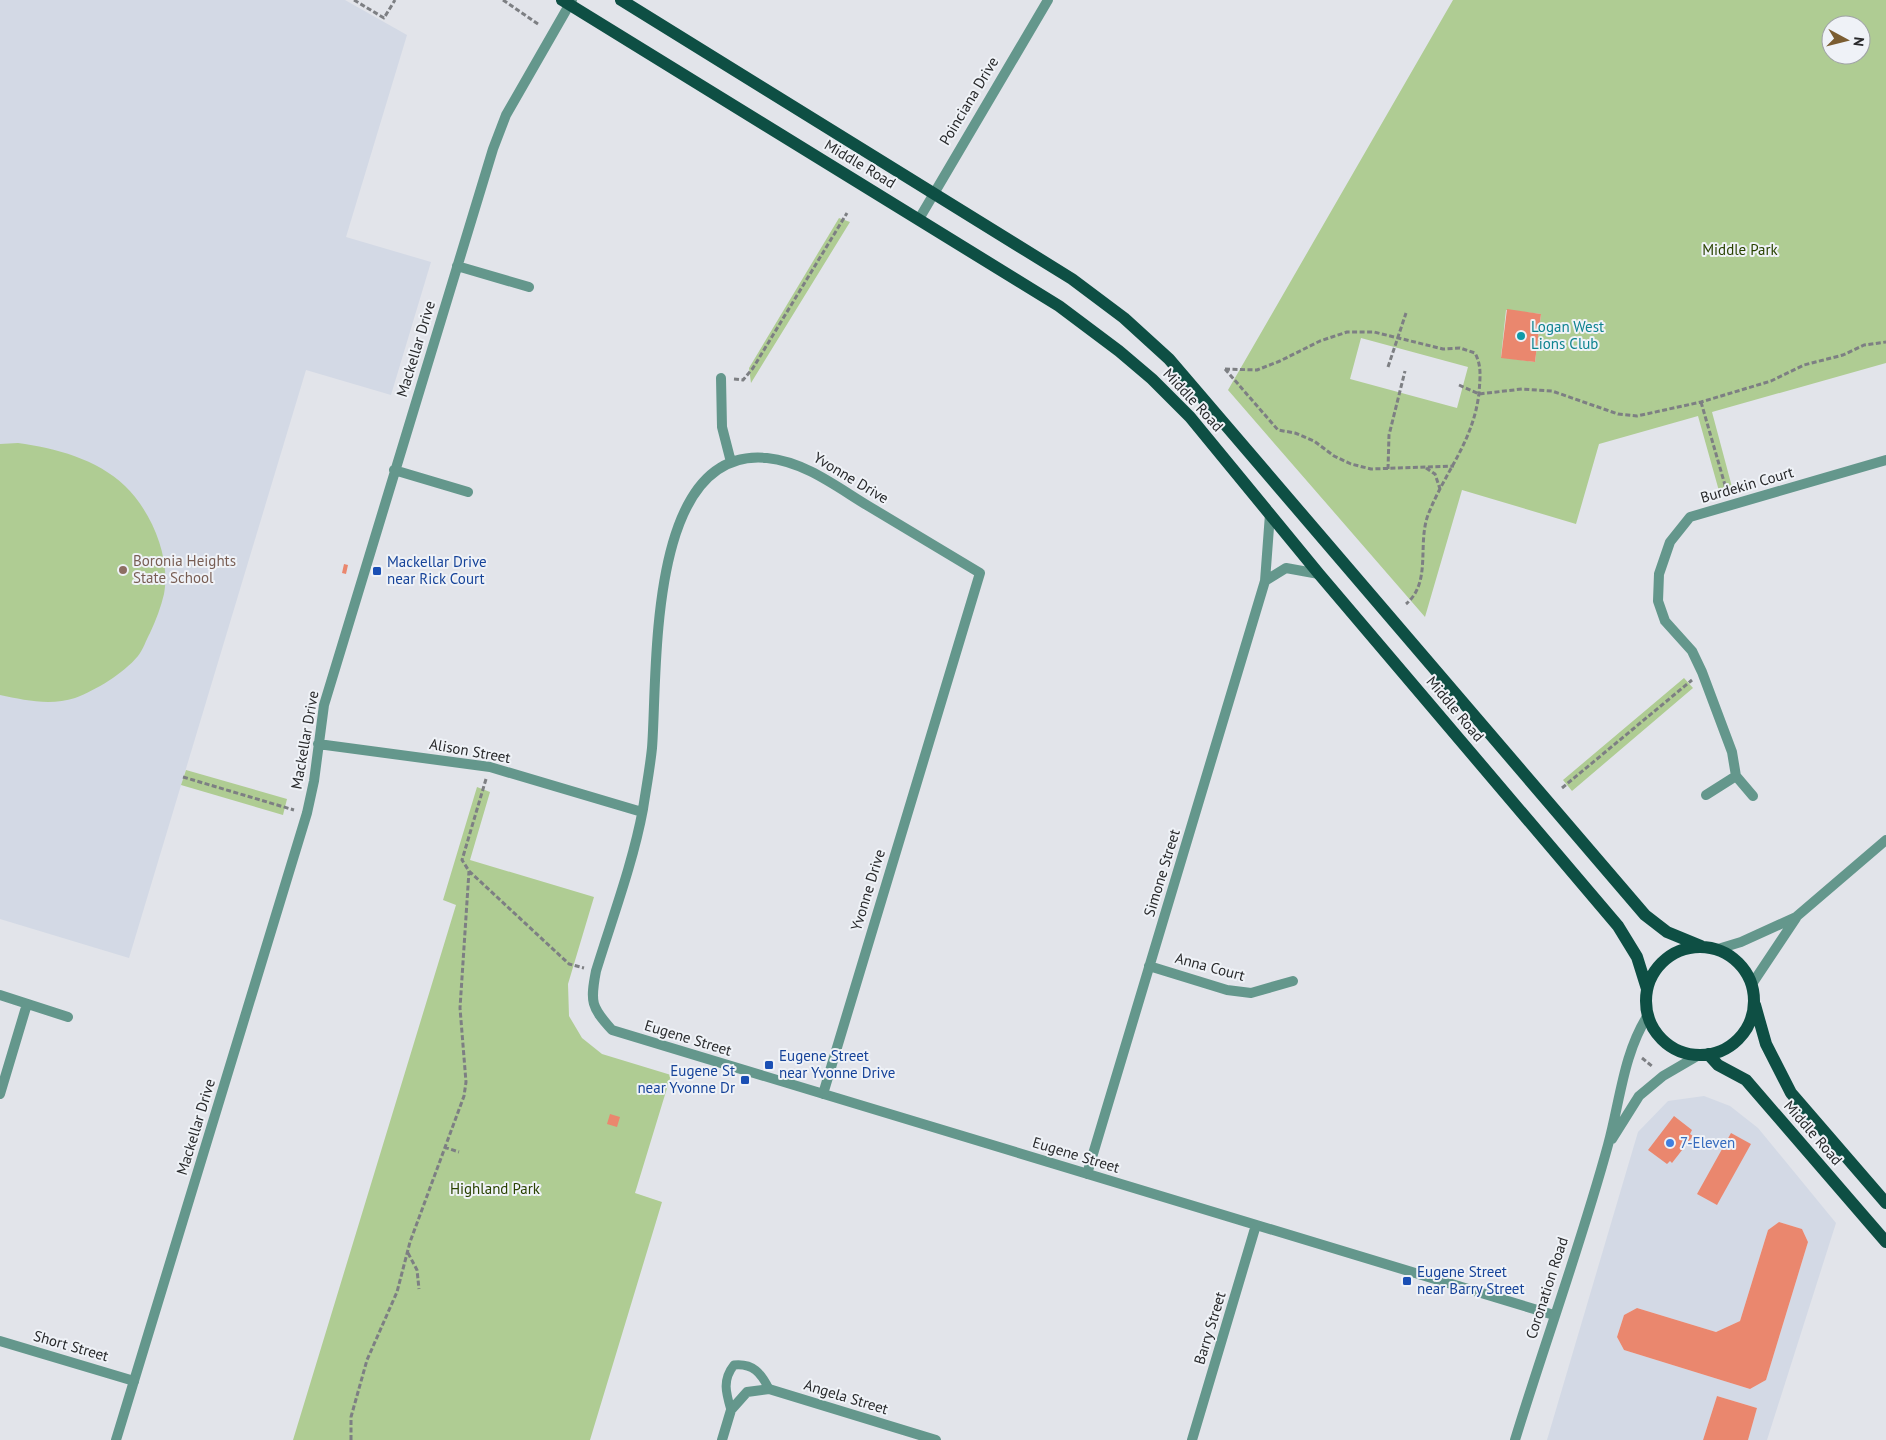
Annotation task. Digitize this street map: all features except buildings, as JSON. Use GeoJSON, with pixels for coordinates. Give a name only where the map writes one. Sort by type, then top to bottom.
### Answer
{"type":"FeatureCollection","features":[{"type":"Feature","properties":{"kind":"main road","name":"Middle Road"},"geometry":{"type":"LineString","coordinates":[[621,0],[1072,280],[1124,318],[1169,359],[1645,915],[1667,932],[1701,946]]}},
{"type":"Feature","properties":{"kind":"main road","name":"Middle Road"},"geometry":{"type":"LineString","coordinates":[[568,2],[1059,306],[1119,351],[1152,379],[1190,416],[1319,574],[1618,926],[1637,957],[1647,989]]}},
{"type":"Feature","properties":{"kind":"main road"},"geometry":{"type":"LineString","coordinates":[[1701,946],[1718,949],[1737,961],[1752,984],[1754,1002],[1749,1024],[1744,1032],[1728,1047],[1704,1055],[1681,1052],[1666,1043],[1652,1026],[1648,1015],[1647,989],[1656,969],[1668,957],[1684,949],[1701,946]]}},
{"type":"Feature","properties":{"kind":"main road","name":"Middle Road"},"geometry":{"type":"LineString","coordinates":[[1754,1002],[1766,1044],[1791,1093],[1886,1203]]}},
{"type":"Feature","properties":{"kind":"main road","name":"Middle Road"},"geometry":{"type":"LineString","coordinates":[[1704,1055],[1746,1080],[1886,1242]]}},
{"type":"Feature","properties":{"kind":"street","name":"Poinciana Drive"},"geometry":{"type":"LineString","coordinates":[[919,219],[1048,0]]}},
{"type":"Feature","properties":{"kind":"street","name":"Mackellar Drive"},"geometry":{"type":"LineString","coordinates":[[116,1440],[307,812],[324,705],[492,149],[506,115],[568,2]]}},
{"type":"Feature","properties":{"kind":"street"},"geometry":{"type":"LineString","coordinates":[[457,266],[529,288]]}},
{"type":"Feature","properties":{"kind":"street"},"geometry":{"type":"LineString","coordinates":[[721,378],[722,427],[731,462]]}},
{"type":"Feature","properties":{"kind":"street","name":"Yvonne Drive"},"geometry":{"type":"LineString","coordinates":[[596,1012],[592,994],[596,971],[642,812],[652,749],[659,614],[669,555],[687,504],[710,476],[731,462],[766,458],[802,466],[980,573],[823,1094]]}},
{"type":"Feature","properties":{"kind":"street","name":"Burdekin Court"},"geometry":{"type":"LineString","coordinates":[[1736,776],[1732,752],[1702,672],[1692,651],[1665,621],[1658,601],[1659,574],[1670,542],[1690,518],[1886,460]]}},
{"type":"Feature","properties":{"kind":"street"},"geometry":{"type":"LineString","coordinates":[[394,470],[468,492]]}},
{"type":"Feature","properties":{"kind":"street","name":"Simone Street"},"geometry":{"type":"LineString","coordinates":[[1086,1174],[1265,581],[1270,514]]}},
{"type":"Feature","properties":{"kind":"street"},"geometry":{"type":"LineString","coordinates":[[1265,581],[1286,568],[1319,574]]}},
{"type":"Feature","properties":{"kind":"street","name":"Alison Street"},"geometry":{"type":"LineString","coordinates":[[318,744],[490,767],[642,812]]}},
{"type":"Feature","properties":{"kind":"street"},"geometry":{"type":"LineString","coordinates":[[1706,795],[1736,776],[1753,796]]}},
{"type":"Feature","properties":{"kind":"street"},"geometry":{"type":"LineString","coordinates":[[1718,949],[1741,942],[1796,917],[1886,840]]}},
{"type":"Feature","properties":{"kind":"street"},"geometry":{"type":"LineString","coordinates":[[1752,984],[1796,917]]}},
{"type":"Feature","properties":{"kind":"street","name":"Anna Court"},"geometry":{"type":"LineString","coordinates":[[1149,966],[1227,990],[1251,993],[1293,981]]}},
{"type":"Feature","properties":{"kind":"street"},"geometry":{"type":"LineString","coordinates":[[0,995],[68,1017]]}},
{"type":"Feature","properties":{"kind":"street"},"geometry":{"type":"LineString","coordinates":[[0,1094],[27,1004]]}},
{"type":"Feature","properties":{"kind":"street","name":"Eugene Street"},"geometry":{"type":"LineString","coordinates":[[596,1012],[612,1030],[1554,1315]]}},
{"type":"Feature","properties":{"kind":"street","name":"Coronation Road"},"geometry":{"type":"LineString","coordinates":[[1515,1440],[1608,1144],[1619,1091],[1638,1030],[1648,1015]]}},
{"type":"Feature","properties":{"kind":"street","name":"Coronation Road"},"geometry":{"type":"LineString","coordinates":[[1608,1144],[1639,1096],[1663,1076],[1704,1055]]}},
{"type":"Feature","properties":{"kind":"street","name":"Barry Street"},"geometry":{"type":"LineString","coordinates":[[1192,1440],[1256,1225]]}},
{"type":"Feature","properties":{"kind":"street","name":"Short Street"},"geometry":{"type":"LineString","coordinates":[[0,1341],[134,1380]]}},
{"type":"Feature","properties":{"kind":"street","name":"Angela Street"},"geometry":{"type":"LineString","coordinates":[[731,1410],[747,1392],[769,1390],[936,1440]]}},
{"type":"Feature","properties":{"kind":"street"},"geometry":{"type":"LineString","coordinates":[[722,1440],[731,1410]]}},
{"type":"Feature","properties":{"kind":"lane"},"geometry":{"type":"LineString","coordinates":[[731,1410],[726,1390],[727,1374],[734,1365],[746,1364],[756,1369],[764,1378],[769,1390]]}},
{"type":"Feature","properties":{"kind":"path"},"geometry":{"type":"LineString","coordinates":[[354,0],[384,18],[395,0]]}},
{"type":"Feature","properties":{"kind":"path"},"geometry":{"type":"LineString","coordinates":[[503,0],[538,24]]}},
{"type":"Feature","properties":{"kind":"path"},"geometry":{"type":"LineString","coordinates":[[721,378],[743,380],[753,368],[847,213]]}},
{"type":"Feature","properties":{"kind":"path"},"geometry":{"type":"LineString","coordinates":[[1388,367],[1406,313]]}},
{"type":"Feature","properties":{"kind":"path"},"geometry":{"type":"LineString","coordinates":[[1406,604],[1414,598],[1421,585],[1422,541],[1428,517],[1440,489],[1454,466],[1467,439],[1477,409],[1480,362],[1475,353],[1460,348],[1443,349],[1374,332],[1347,332],[1320,340],[1280,361],[1257,370],[1225,368],[1278,430],[1295,433],[1314,441],[1334,456],[1351,464],[1370,469],[1454,466]]}},
{"type":"Feature","properties":{"kind":"path"},"geometry":{"type":"LineString","coordinates":[[1459,385],[1479,394],[1522,389],[1552,391],[1618,414],[1637,416],[1701,402],[1771,381],[1804,365],[1844,356],[1864,345],[1886,342]]}},
{"type":"Feature","properties":{"kind":"path"},"geometry":{"type":"LineString","coordinates":[[1388,469],[1389,435],[1405,371]]}},
{"type":"Feature","properties":{"kind":"path"},"geometry":{"type":"LineString","coordinates":[[1701,402],[1731,505]]}},
{"type":"Feature","properties":{"kind":"path"},"geometry":{"type":"LineString","coordinates":[[1425,467],[1435,474],[1440,489]]}},
{"type":"Feature","properties":{"kind":"path"},"geometry":{"type":"LineString","coordinates":[[1562,788],[1702,672]]}},
{"type":"Feature","properties":{"kind":"path"},"geometry":{"type":"LineString","coordinates":[[490,767],[462,860],[469,871],[570,964],[596,971]]}},
{"type":"Feature","properties":{"kind":"path"},"geometry":{"type":"LineString","coordinates":[[184,777],[307,812]]}},
{"type":"Feature","properties":{"kind":"path"},"geometry":{"type":"LineString","coordinates":[[351,1440],[351,1417],[368,1360],[397,1292],[408,1252],[444,1147],[464,1096],[466,1082],[460,1008],[469,871]]}},
{"type":"Feature","properties":{"kind":"path"},"geometry":{"type":"LineString","coordinates":[[1642,1058],[1654,1068]]}},
{"type":"Feature","properties":{"kind":"path"},"geometry":{"type":"LineString","coordinates":[[444,1147],[459,1152]]}},
{"type":"Feature","properties":{"kind":"path"},"geometry":{"type":"LineString","coordinates":[[408,1252],[417,1270],[419,1289]]}},
{"type":"Feature","properties":{"kind":"shaded area","name":"Boronia Heights State School"},"geometry":{"type":"Polygon","coordinates":[[[0,0],[345,0],[407,35],[346,237],[431,262],[391,395],[306,370],[129,958],[0,919],[0,0]]]}},
{"type":"Feature","properties":{"kind":"shaded area"},"geometry":{"type":"Polygon","coordinates":[[[1704,1096],[1730,1106],[1758,1128],[1836,1223],[1767,1440],[1748,1440],[1757,1408],[1717,1396],[1703,1440],[1547,1440],[1638,1132],[1668,1101],[1704,1096]],[[1779,1222],[1768,1230],[1740,1321],[1716,1332],[1637,1308],[1624,1315],[1617,1337],[1624,1350],[1750,1389],[1766,1380],[1808,1242],[1802,1229],[1779,1222]]]}},
{"type":"Feature","properties":{"kind":"green space","name":"Middle Park"},"geometry":{"type":"Polygon","coordinates":[[[1453,0],[1886,0],[1886,363],[1712,412],[1732,487],[1719,491],[1698,416],[1599,444],[1576,524],[1462,490],[1425,617],[1228,390],[1453,0]],[[1506,310],[1501,357],[1535,362],[1541,314],[1506,310]],[[1361,338],[1350,379],[1457,408],[1468,367],[1361,338]]]}},
{"type":"Feature","properties":{"kind":"green space"},"geometry":{"type":"Polygon","coordinates":[[[839,218],[850,222],[751,383],[749,368],[839,218]]]}},
{"type":"Feature","properties":{"kind":"green space"},"geometry":{"type":"Polygon","coordinates":[[[18,443],[75,456],[102,469],[125,486],[151,521],[162,550],[165,565],[163,599],[140,654],[132,663],[109,681],[83,695],[56,702],[18,699],[0,695],[0,444],[18,443]]]}},
{"type":"Feature","properties":{"kind":"green space"},"geometry":{"type":"Polygon","coordinates":[[[1684,678],[1693,688],[1572,791],[1563,780],[1684,678]]]}},
{"type":"Feature","properties":{"kind":"green space"},"geometry":{"type":"Polygon","coordinates":[[[186,770],[287,799],[283,815],[181,785],[186,770]]]}},
{"type":"Feature","properties":{"kind":"green space","name":"Highland Park"},"geometry":{"type":"Polygon","coordinates":[[[477,787],[490,792],[470,860],[594,897],[568,984],[569,1016],[582,1038],[602,1054],[671,1075],[635,1193],[662,1202],[590,1440],[293,1440],[456,905],[443,900],[477,787]]]}},
{"type":"Feature","properties":{"kind":"place","name":"Logan West Lions Club"},"geometry":{"type":"Point","coordinates":[1521,336]}},
{"type":"Feature","properties":{"kind":"place","name":"Boronia Heights State School"},"geometry":{"type":"Point","coordinates":[123,570]}},
{"type":"Feature","properties":{"kind":"place","name":"Mackellar Drive near Rick Court"},"geometry":{"type":"Point","coordinates":[377,571]}},
{"type":"Feature","properties":{"kind":"place","name":"Eugene Street near Yvonne Drive"},"geometry":{"type":"Point","coordinates":[769,1065]}},
{"type":"Feature","properties":{"kind":"place","name":"Eugene St near Yvonne Dr"},"geometry":{"type":"Point","coordinates":[745,1080]}},
{"type":"Feature","properties":{"kind":"place","name":"7-Eleven"},"geometry":{"type":"Point","coordinates":[1670,1143]}},
{"type":"Feature","properties":{"kind":"place","name":"Eugene Street near Barry Street"},"geometry":{"type":"Point","coordinates":[1407,1281]}}]}
